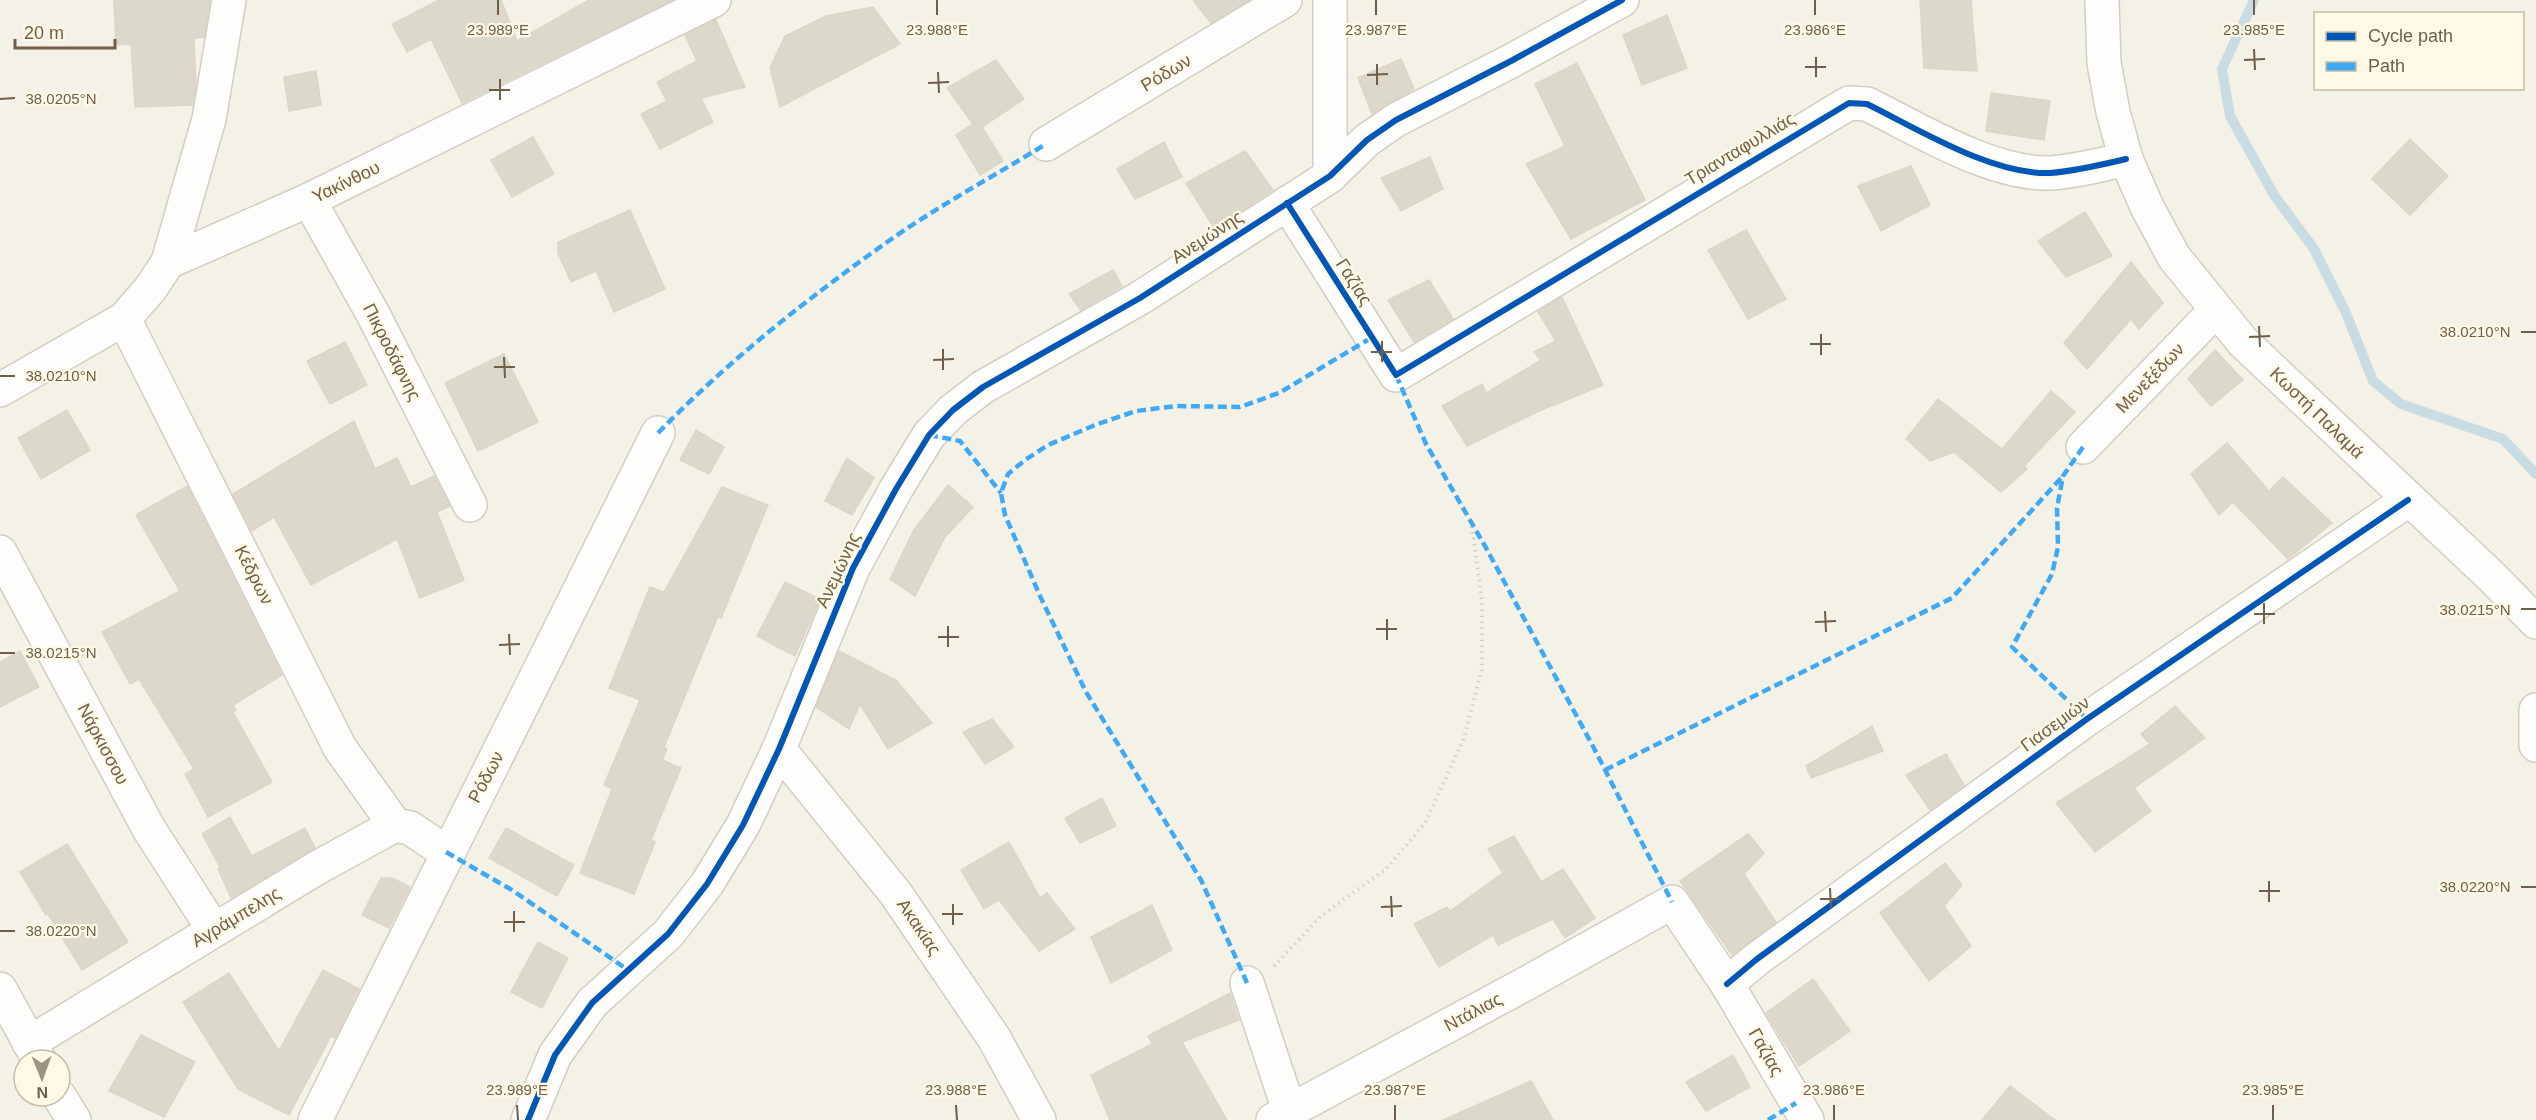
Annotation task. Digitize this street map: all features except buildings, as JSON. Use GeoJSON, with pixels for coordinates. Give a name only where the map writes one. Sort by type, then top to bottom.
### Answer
{"type":"FeatureCollection","features":[{"type":"Feature","properties":{"kind":"street"},"geometry":{"type":"LineString","coordinates":[[0,390],[124,319],[151,288],[168,262],[209,119],[229,0]]}},
{"type":"Feature","properties":{"kind":"street","name":"Υακίνθου"},"geometry":{"type":"LineString","coordinates":[[168,262],[309,200],[714,0]]}},
{"type":"Feature","properties":{"kind":"street","name":"Ρόδων"},"geometry":{"type":"LineString","coordinates":[[1046,144],[1285,0]]}},
{"type":"Feature","properties":{"kind":"street"},"geometry":{"type":"LineString","coordinates":[[1330,0],[1330,176]]}},
{"type":"Feature","properties":{"kind":"street","name":"Ανεμώνης"},"geometry":{"type":"LineString","coordinates":[[528,1120],[555,1055],[592,1003],[668,934],[707,884],[742,825],[779,749],[853,568],[896,489],[929,435],[952,411],[983,387],[1140,298],[1330,176],[1367,140],[1396,120],[1511,61],[1622,0]]}},
{"type":"Feature","properties":{"kind":"street","name":"Κωστή Παλαμά"},"geometry":{"type":"LineString","coordinates":[[2102,0],[2104,63],[2113,112],[2126,159],[2146,207],[2174,257],[2243,342],[2493,578],[2536,622]]}},
{"type":"Feature","properties":{"kind":"street","name":"Τριανταφυλλιάς"},"geometry":{"type":"LineString","coordinates":[[1396,375],[1848,103],[1867,104],[1991,164],[2014,170],[2048,173],[2084,169],[2126,159]]}},
{"type":"Feature","properties":{"kind":"street","name":"Πικροδάφνης"},"geometry":{"type":"LineString","coordinates":[[309,200],[373,314],[470,506]]}},
{"type":"Feature","properties":{"kind":"street","name":"Γαζίας"},"geometry":{"type":"LineString","coordinates":[[1287,203],[1396,375]]}},
{"type":"Feature","properties":{"kind":"street","name":"Μενεξέδων"},"geometry":{"type":"LineString","coordinates":[[2083,447],[2216,310]]}},
{"type":"Feature","properties":{"kind":"street","name":"Κέδρων"},"geometry":{"type":"LineString","coordinates":[[124,319],[340,748],[394,825]]}},
{"type":"Feature","properties":{"kind":"street","name":"Ρόδων"},"geometry":{"type":"LineString","coordinates":[[315,1120],[446,852],[501,750],[658,433]]}},
{"type":"Feature","properties":{"kind":"street","name":"Γιασεμιών"},"geometry":{"type":"LineString","coordinates":[[1726,984],[1757,959],[2087,719],[2408,500]]}},
{"type":"Feature","properties":{"kind":"street","name":"Νάρκισσου"},"geometry":{"type":"LineString","coordinates":[[0,552],[149,829],[214,930]]}},
{"type":"Feature","properties":{"kind":"street"},"geometry":{"type":"LineString","coordinates":[[2536,710],[2536,745]]}},
{"type":"Feature","properties":{"kind":"street","name":"Ακακίας"},"geometry":{"type":"LineString","coordinates":[[779,749],[896,894],[994,1038],[1039,1120]]}},
{"type":"Feature","properties":{"kind":"street"},"geometry":{"type":"LineString","coordinates":[[394,825],[410,828],[446,852]]}},
{"type":"Feature","properties":{"kind":"street","name":"Αγράμπελης"},"geometry":{"type":"LineString","coordinates":[[40,1048],[214,930],[394,825]]}},
{"type":"Feature","properties":{"kind":"street","name":"Γαζίας"},"geometry":{"type":"LineString","coordinates":[[1672,902],[1726,984],[1807,1120]]}},
{"type":"Feature","properties":{"kind":"street","name":"Ντάλιας"},"geometry":{"type":"LineString","coordinates":[[1281,1115],[1672,902]]}},
{"type":"Feature","properties":{"kind":"street"},"geometry":{"type":"LineString","coordinates":[[0,989],[32,1048]]}},
{"type":"Feature","properties":{"kind":"street"},"geometry":{"type":"LineString","coordinates":[[1251,995],[1281,1115]]}},
{"type":"Feature","properties":{"kind":"path"},"geometry":{"type":"LineString","coordinates":[[1251,995],[1265,976],[1321,915],[1386,869],[1425,823],[1464,738],[1482,669],[1482,600],[1471,522]]}},
{"type":"Feature","properties":{"kind":"waterway"},"geometry":{"type":"LineString","coordinates":[[2254,0],[2222,69],[2230,116],[2274,195],[2314,249],[2346,313],[2373,381],[2401,404],[2503,439],[2536,474]]}},
{"type":"Feature","properties":{"kind":"marked path"},"geometry":{"type":"LineString","coordinates":[[658,433],[712,381],[829,284],[909,227],[1046,144]]}},
{"type":"Feature","properties":{"kind":"marked path"},"geometry":{"type":"LineString","coordinates":[[1247,983],[1201,880],[1086,692],[1040,596],[1005,515],[1001,493],[1008,474],[1025,460],[1048,445],[1095,425],[1136,411],[1176,406],[1240,407],[1279,393],[1371,338]]}},
{"type":"Feature","properties":{"kind":"marked path"},"geometry":{"type":"LineString","coordinates":[[1396,375],[1426,444],[1485,546],[1596,752],[1672,902]]}},
{"type":"Feature","properties":{"kind":"marked path"},"geometry":{"type":"LineString","coordinates":[[929,435],[960,441],[1001,493]]}},
{"type":"Feature","properties":{"kind":"marked path"},"geometry":{"type":"LineString","coordinates":[[2083,447],[2063,476],[2057,508],[2058,547],[2052,574],[2012,647],[2087,719]]}},
{"type":"Feature","properties":{"kind":"marked path"},"geometry":{"type":"LineString","coordinates":[[1605,770],[1952,598],[2063,476]]}},
{"type":"Feature","properties":{"kind":"marked path"},"geometry":{"type":"LineString","coordinates":[[446,852],[512,890],[628,970]]}},
{"type":"Feature","properties":{"kind":"marked path"},"geometry":{"type":"LineString","coordinates":[[1768,1120],[1796,1103]]}},
{"type":"Feature","properties":{"kind":"cycle path"},"geometry":{"type":"LineString","coordinates":[[528,1120],[555,1055],[592,1003],[668,934],[707,884],[743,825],[779,749],[853,568],[896,489],[929,435],[953,410],[983,387],[1140,298],[1330,176],[1367,140],[1396,120],[1511,61],[1622,0]]}},
{"type":"Feature","properties":{"kind":"cycle path"},"geometry":{"type":"LineString","coordinates":[[1287,203],[1396,375],[1849,103],[1867,104],[1956,149],[2004,167],[2028,172],[2060,172],[2126,159]]}},
{"type":"Feature","properties":{"kind":"cycle path"},"geometry":{"type":"LineString","coordinates":[[1727,984],[1757,959],[2087,719],[2408,500]]}}]}
